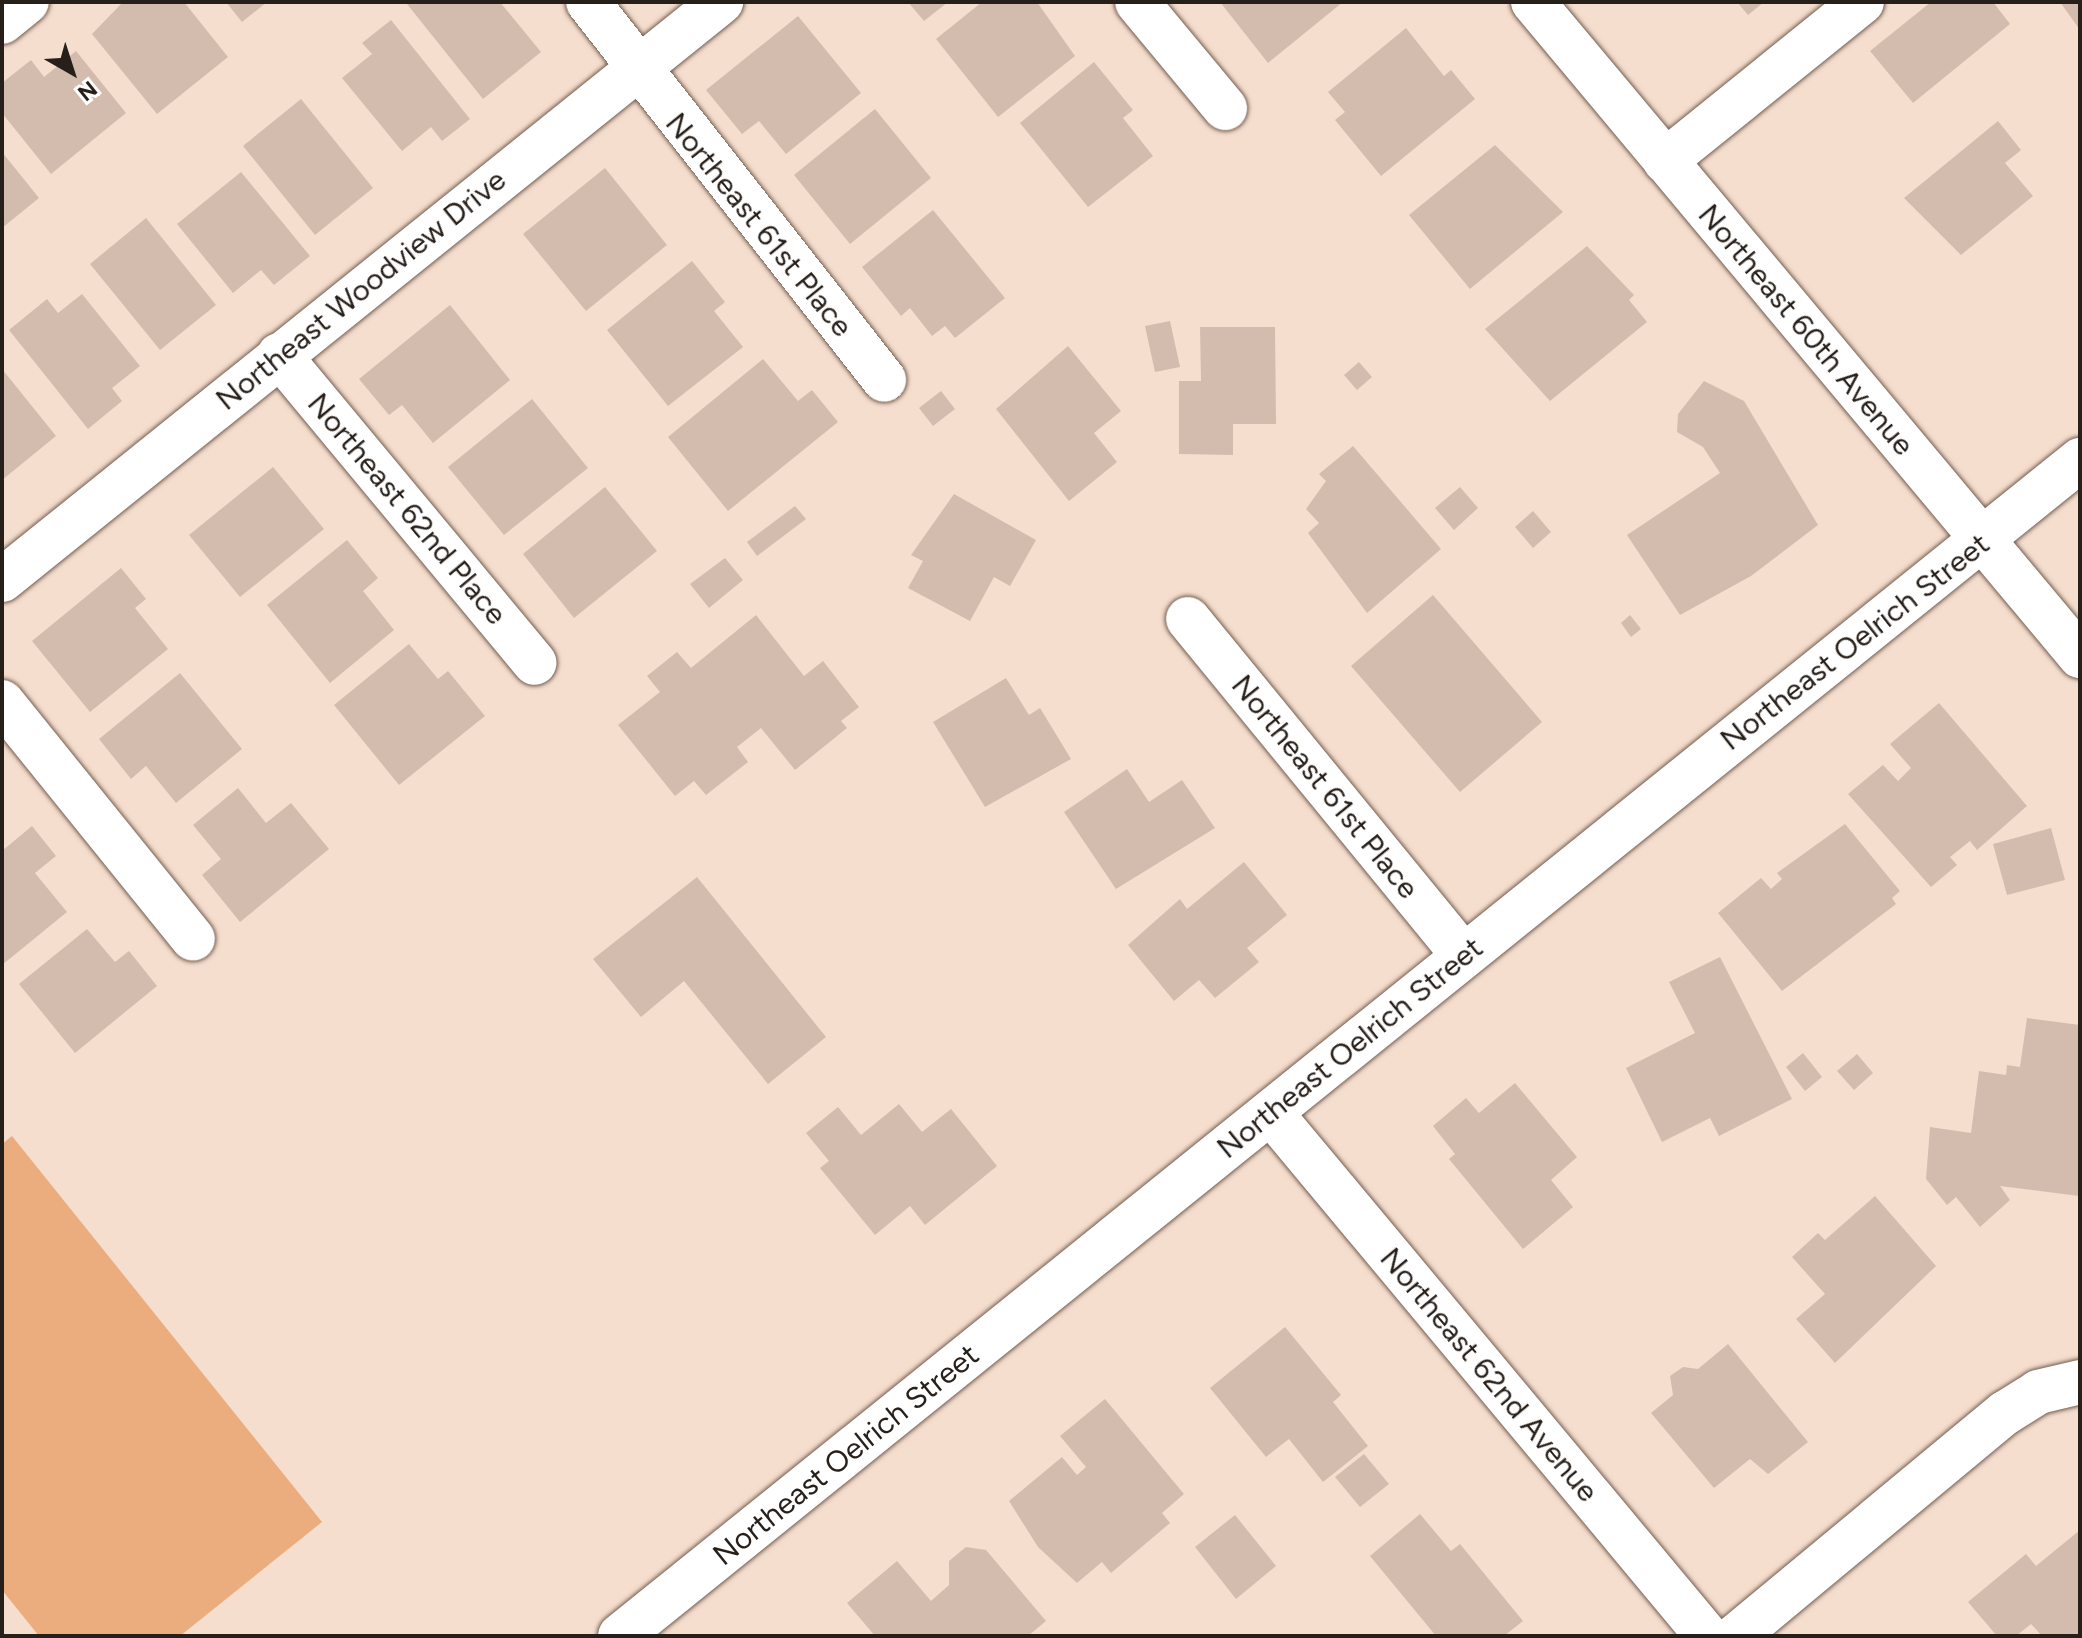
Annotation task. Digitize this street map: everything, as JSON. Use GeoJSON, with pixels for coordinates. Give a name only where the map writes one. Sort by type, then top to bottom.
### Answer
{"type":"FeatureCollection","features":[{"type":"Feature","properties":{"kind":"street"},"geometry":{"type":"LineString","coordinates":[[2,22],[27,2]]}},
{"type":"Feature","properties":{"kind":"street","name":"Northeast 61st Place"},"geometry":{"type":"LineString","coordinates":[[588,2],[640,67],[666,110],[884,380]]}},
{"type":"Feature","properties":{"kind":"street","name":"Northeast Woodview Drive"},"geometry":{"type":"LineString","coordinates":[[3,577],[721,2]]}},
{"type":"Feature","properties":{"kind":"street"},"geometry":{"type":"LineString","coordinates":[[1137,2],[1225,108]]}},
{"type":"Feature","properties":{"kind":"street","name":"Northeast 60th Avenue"},"geometry":{"type":"LineString","coordinates":[[1533,2],[2080,656]]}},
{"type":"Feature","properties":{"kind":"street"},"geometry":{"type":"LineString","coordinates":[[1665,161],[1862,2]]}},
{"type":"Feature","properties":{"kind":"street","name":"Northeast 62nd Place"},"geometry":{"type":"LineString","coordinates":[[279,355],[535,663]]}},
{"type":"Feature","properties":{"kind":"street","name":"Northeast Oelrich Street"},"geometry":{"type":"LineString","coordinates":[[620,1636],[2080,460]]}},
{"type":"Feature","properties":{"kind":"street","name":"Northeast 61st Place"},"geometry":{"type":"LineString","coordinates":[[1188,619],[1463,955]]}},
{"type":"Feature","properties":{"kind":"street"},"geometry":{"type":"LineString","coordinates":[[2,702],[193,939]]}},
{"type":"Feature","properties":{"kind":"street","name":"Northeast 62nd Avenue"},"geometry":{"type":"LineString","coordinates":[[1271,1113],[1707,1636]]}},
{"type":"Feature","properties":{"kind":"street"},"geometry":{"type":"LineString","coordinates":[[1736,1636],[2005,1413],[2038,1392],[2080,1382]]}},
{"type":"Feature","properties":{"kind":"shaded area"},"geometry":{"type":"Polygon","coordinates":[[[12,1136],[322,1522],[180,1636],[39,1636],[2,1590],[2,1144],[12,1136]]]}},
{"type":"Feature","properties":{"kind":"building"},"geometry":{"type":"Polygon","coordinates":[[[123,2],[184,2],[228,57],[157,114],[92,34],[123,2]]]}},
{"type":"Feature","properties":{"kind":"building"},"geometry":{"type":"Polygon","coordinates":[[[226,2],[267,2],[242,22],[226,2]]]}},
{"type":"Feature","properties":{"kind":"building"},"geometry":{"type":"Polygon","coordinates":[[[500,2],[541,52],[483,99],[407,4],[500,2]]]}},
{"type":"Feature","properties":{"kind":"building"},"geometry":{"type":"Polygon","coordinates":[[[908,2],[948,2],[924,21],[908,2]]]}},
{"type":"Feature","properties":{"kind":"building"},"geometry":{"type":"Polygon","coordinates":[[[982,2],[1037,2],[1075,56],[998,117],[936,39],[982,2]]]}},
{"type":"Feature","properties":{"kind":"building"},"geometry":{"type":"Polygon","coordinates":[[[1220,2],[1343,2],[1268,63],[1220,2]]]}},
{"type":"Feature","properties":{"kind":"building"},"geometry":{"type":"Polygon","coordinates":[[[1737,2],[1764,2],[1748,15],[1737,2]]]}},
{"type":"Feature","properties":{"kind":"building"},"geometry":{"type":"Polygon","coordinates":[[[1931,2],[1993,2],[2010,24],[1913,103],[1870,51],[1931,2]]]}},
{"type":"Feature","properties":{"kind":"building"},"geometry":{"type":"Polygon","coordinates":[[[2060,2],[2080,2],[2080,30],[2060,2]]]}},
{"type":"Feature","properties":{"kind":"building"},"geometry":{"type":"Polygon","coordinates":[[[798,16],[861,93],[786,154],[759,121],[742,134],[706,90],[798,16]]]}},
{"type":"Feature","properties":{"kind":"building"},"geometry":{"type":"Polygon","coordinates":[[[391,20],[470,119],[442,141],[431,127],[402,151],[342,78],[372,54],[362,43],[391,20]]]}},
{"type":"Feature","properties":{"kind":"building"},"geometry":{"type":"Polygon","coordinates":[[[1406,28],[1444,76],[1451,70],[1475,99],[1381,176],[1335,120],[1345,112],[1328,92],[1406,28]]]}},
{"type":"Feature","properties":{"kind":"building"},"geometry":{"type":"Polygon","coordinates":[[[76,51],[126,113],[51,174],[2,113],[2,83],[31,60],[44,77],[76,51]]]}},
{"type":"Feature","properties":{"kind":"building"},"geometry":{"type":"Polygon","coordinates":[[[1094,62],[1133,110],[1123,118],[1153,156],[1088,207],[1020,123],[1094,62]]]}},
{"type":"Feature","properties":{"kind":"building"},"geometry":{"type":"Polygon","coordinates":[[[301,99],[373,188],[315,235],[243,146],[301,99]]]}},
{"type":"Feature","properties":{"kind":"building"},"geometry":{"type":"Polygon","coordinates":[[[875,109],[931,178],[850,244],[794,175],[875,109]]]}},
{"type":"Feature","properties":{"kind":"building"},"geometry":{"type":"Polygon","coordinates":[[[1998,121],[2021,150],[2005,163],[2033,196],[1961,255],[1904,198],[1998,121]]]}},
{"type":"Feature","properties":{"kind":"building"},"geometry":{"type":"Polygon","coordinates":[[[1495,145],[1563,212],[1470,289],[1409,215],[1495,145]]]}},
{"type":"Feature","properties":{"kind":"building"},"geometry":{"type":"Polygon","coordinates":[[[2,152],[39,198],[2,228],[2,152]]]}},
{"type":"Feature","properties":{"kind":"building"},"geometry":{"type":"Polygon","coordinates":[[[605,168],[667,245],[586,311],[523,234],[605,168]]]}},
{"type":"Feature","properties":{"kind":"building"},"geometry":{"type":"Polygon","coordinates":[[[241,172],[310,256],[274,285],[261,270],[233,293],[177,224],[241,172]]]}},
{"type":"Feature","properties":{"kind":"building"},"geometry":{"type":"Polygon","coordinates":[[[933,210],[1005,298],[955,338],[945,326],[932,336],[910,308],[901,316],[862,267],[933,210]]]}},
{"type":"Feature","properties":{"kind":"building"},"geometry":{"type":"Polygon","coordinates":[[[146,218],[216,305],[160,350],[90,264],[146,218]]]}},
{"type":"Feature","properties":{"kind":"building"},"geometry":{"type":"Polygon","coordinates":[[[1587,246],[1634,295],[1629,300],[1647,322],[1550,401],[1485,329],[1587,246]]]}},
{"type":"Feature","properties":{"kind":"building"},"geometry":{"type":"Polygon","coordinates":[[[692,261],[725,302],[714,311],[743,347],[668,406],[607,330],[692,261]]]}},
{"type":"Feature","properties":{"kind":"building"},"geometry":{"type":"Polygon","coordinates":[[[82,294],[140,366],[112,388],[122,401],[88,429],[9,330],[47,299],[58,313],[82,294]]]}},
{"type":"Feature","properties":{"kind":"building"},"geometry":{"type":"Polygon","coordinates":[[[450,305],[510,380],[433,443],[402,405],[389,415],[359,379],[450,305]]]}},
{"type":"Feature","properties":{"kind":"building"},"geometry":{"type":"Polygon","coordinates":[[[1170,321],[1180,367],[1155,372],[1145,326],[1170,321]]]}},
{"type":"Feature","properties":{"kind":"building"},"geometry":{"type":"Polygon","coordinates":[[[1200,327],[1275,327],[1276,424],[1233,424],[1233,455],[1179,454],[1179,381],[1201,381],[1200,327]]]}},
{"type":"Feature","properties":{"kind":"building"},"geometry":{"type":"Polygon","coordinates":[[[1068,346],[1121,411],[1094,433],[1117,462],[1069,501],[996,409],[1068,346]]]}},
{"type":"Feature","properties":{"kind":"building"},"geometry":{"type":"Polygon","coordinates":[[[763,359],[798,401],[812,390],[838,422],[728,511],[668,437],[763,359]]]}},
{"type":"Feature","properties":{"kind":"building"},"geometry":{"type":"Polygon","coordinates":[[[1359,362],[1372,377],[1357,390],[1344,375],[1359,362]]]}},
{"type":"Feature","properties":{"kind":"building"},"geometry":{"type":"Polygon","coordinates":[[[2,369],[56,436],[2,480],[2,369]]]}},
{"type":"Feature","properties":{"kind":"building"},"geometry":{"type":"Polygon","coordinates":[[[1704,381],[1744,401],[1818,525],[1751,576],[1680,615],[1627,535],[1720,473],[1703,447],[1677,432],[1678,414],[1704,381]]]}},
{"type":"Feature","properties":{"kind":"building"},"geometry":{"type":"Polygon","coordinates":[[[941,391],[955,409],[933,426],[919,408],[941,391]]]}},
{"type":"Feature","properties":{"kind":"building"},"geometry":{"type":"Polygon","coordinates":[[[532,399],[588,468],[504,535],[448,467],[532,399]]]}},
{"type":"Feature","properties":{"kind":"building"},"geometry":{"type":"Polygon","coordinates":[[[1353,446],[1441,549],[1367,613],[1308,533],[1319,523],[1306,509],[1326,481],[1319,474],[1353,446]]]}},
{"type":"Feature","properties":{"kind":"building"},"geometry":{"type":"Polygon","coordinates":[[[273,467],[324,529],[240,597],[189,535],[273,467]]]}},
{"type":"Feature","properties":{"kind":"building"},"geometry":{"type":"Polygon","coordinates":[[[605,487],[657,551],[574,618],[523,554],[605,487]]]}},
{"type":"Feature","properties":{"kind":"building"},"geometry":{"type":"Polygon","coordinates":[[[1460,487],[1478,508],[1454,530],[1435,508],[1460,487]]]}},
{"type":"Feature","properties":{"kind":"building"},"geometry":{"type":"Polygon","coordinates":[[[954,494],[1036,540],[1010,586],[994,577],[970,621],[908,588],[923,561],[911,555],[954,494]]]}},
{"type":"Feature","properties":{"kind":"building"},"geometry":{"type":"Polygon","coordinates":[[[795,506],[806,519],[757,556],[747,542],[795,506]]]}},
{"type":"Feature","properties":{"kind":"building"},"geometry":{"type":"Polygon","coordinates":[[[1533,511],[1551,532],[1533,548],[1515,527],[1533,511]]]}},
{"type":"Feature","properties":{"kind":"building"},"geometry":{"type":"Polygon","coordinates":[[[347,540],[378,578],[363,591],[394,630],[330,683],[267,605],[347,540]]]}},
{"type":"Feature","properties":{"kind":"building"},"geometry":{"type":"Polygon","coordinates":[[[725,558],[743,580],[709,608],[690,584],[725,558]]]}},
{"type":"Feature","properties":{"kind":"building"},"geometry":{"type":"Polygon","coordinates":[[[121,568],[146,599],[135,608],[168,649],[90,712],[32,641],[121,568]]]}},
{"type":"Feature","properties":{"kind":"building"},"geometry":{"type":"Polygon","coordinates":[[[1433,595],[1542,722],[1460,792],[1351,666],[1433,595]]]}},
{"type":"Feature","properties":{"kind":"building"},"geometry":{"type":"Polygon","coordinates":[[[756,615],[804,676],[823,661],[859,707],[841,721],[847,728],[795,770],[761,728],[737,747],[748,762],[706,795],[694,781],[675,796],[618,725],[660,692],[647,676],[677,652],[691,668],[756,615]]]}},
{"type":"Feature","properties":{"kind":"building"},"geometry":{"type":"Polygon","coordinates":[[[1630,615],[1641,629],[1631,637],[1621,623],[1630,615]]]}},
{"type":"Feature","properties":{"kind":"building"},"geometry":{"type":"Polygon","coordinates":[[[409,644],[438,679],[448,671],[485,716],[399,785],[334,705],[409,644]]]}},
{"type":"Feature","properties":{"kind":"building"},"geometry":{"type":"Polygon","coordinates":[[[180,673],[242,749],[176,803],[146,766],[131,779],[99,739],[180,673]]]}},
{"type":"Feature","properties":{"kind":"building"},"geometry":{"type":"Polygon","coordinates":[[[1006,678],[1029,715],[1040,708],[1071,759],[985,807],[933,722],[1006,678]]]}},
{"type":"Feature","properties":{"kind":"building"},"geometry":{"type":"Polygon","coordinates":[[[1939,703],[2027,806],[1977,850],[1970,841],[1950,857],[1957,865],[1931,887],[1848,794],[1883,765],[1898,781],[1911,768],[1890,744],[1939,703]]]}},
{"type":"Feature","properties":{"kind":"building"},"geometry":{"type":"Polygon","coordinates":[[[1127,769],[1149,802],[1182,780],[1215,828],[1116,889],[1064,812],[1127,769]]]}},
{"type":"Feature","properties":{"kind":"building"},"geometry":{"type":"Polygon","coordinates":[[[238,788],[266,823],[291,803],[329,849],[240,922],[202,875],[221,859],[193,825],[238,788]]]}},
{"type":"Feature","properties":{"kind":"building"},"geometry":{"type":"Polygon","coordinates":[[[1845,824],[1900,891],[1892,898],[1896,904],[1782,991],[1718,913],[1761,878],[1771,889],[1782,879],[1777,873],[1845,824]]]}},
{"type":"Feature","properties":{"kind":"building"},"geometry":{"type":"Polygon","coordinates":[[[32,826],[56,856],[35,873],[67,912],[2,965],[2,851],[32,826]]]}},
{"type":"Feature","properties":{"kind":"building"},"geometry":{"type":"Polygon","coordinates":[[[2051,828],[2065,880],[2007,895],[1993,844],[2051,828]]]}},
{"type":"Feature","properties":{"kind":"building"},"geometry":{"type":"Polygon","coordinates":[[[1244,862],[1287,915],[1247,948],[1259,962],[1215,998],[1199,980],[1174,1001],[1128,945],[1180,899],[1187,909],[1244,862]]]}},
{"type":"Feature","properties":{"kind":"building"},"geometry":{"type":"Polygon","coordinates":[[[697,877],[826,1037],[768,1084],[684,981],[641,1017],[593,959],[697,877]]]}},
{"type":"Feature","properties":{"kind":"building"},"geometry":{"type":"Polygon","coordinates":[[[87,929],[115,962],[129,951],[157,986],[75,1053],[19,984],[87,929]]]}},
{"type":"Feature","properties":{"kind":"building"},"geometry":{"type":"Polygon","coordinates":[[[1720,957],[1792,1099],[1719,1136],[1710,1118],[1662,1142],[1626,1068],[1695,1033],[1669,982],[1720,957]]]}},
{"type":"Feature","properties":{"kind":"building"},"geometry":{"type":"Polygon","coordinates":[[[2027,1018],[2080,1025],[2079,1196],[2000,1186],[2010,1200],[1980,1227],[1956,1197],[1947,1205],[1926,1179],[1930,1127],[1971,1133],[1979,1071],[2006,1075],[2007,1065],[2020,1067],[2027,1018]]]}},
{"type":"Feature","properties":{"kind":"building"},"geometry":{"type":"Polygon","coordinates":[[[1803,1053],[1822,1077],[1805,1091],[1786,1067],[1803,1053]]]}},
{"type":"Feature","properties":{"kind":"building"},"geometry":{"type":"Polygon","coordinates":[[[1857,1054],[1873,1073],[1854,1090],[1837,1071],[1857,1054]]]}},
{"type":"Feature","properties":{"kind":"building"},"geometry":{"type":"Polygon","coordinates":[[[1515,1083],[1577,1157],[1551,1180],[1573,1207],[1523,1249],[1449,1159],[1455,1154],[1433,1126],[1466,1098],[1479,1113],[1515,1083]]]}},
{"type":"Feature","properties":{"kind":"building"},"geometry":{"type":"Polygon","coordinates":[[[899,1104],[922,1132],[951,1109],[997,1166],[925,1225],[910,1206],[875,1235],[820,1168],[829,1161],[806,1133],[838,1107],[861,1135],[899,1104]]]}},
{"type":"Feature","properties":{"kind":"building"},"geometry":{"type":"Polygon","coordinates":[[[1875,1196],[1936,1266],[1835,1363],[1796,1319],[1825,1294],[1792,1257],[1818,1233],[1825,1240],[1875,1196]]]}},
{"type":"Feature","properties":{"kind":"building"},"geometry":{"type":"Polygon","coordinates":[[[1285,1327],[1341,1395],[1333,1402],[1368,1446],[1323,1482],[1289,1439],[1266,1457],[1210,1388],[1285,1327]]]}},
{"type":"Feature","properties":{"kind":"building"},"geometry":{"type":"Polygon","coordinates":[[[1728,1344],[1808,1442],[1768,1474],[1750,1459],[1714,1488],[1651,1413],[1673,1395],[1670,1376],[1683,1367],[1698,1369],[1728,1344]]]}},
{"type":"Feature","properties":{"kind":"building"},"geometry":{"type":"Polygon","coordinates":[[[1105,1399],[1184,1494],[1162,1513],[1170,1523],[1111,1573],[1102,1562],[1077,1583],[1038,1547],[1009,1501],[1062,1457],[1077,1475],[1086,1467],[1060,1436],[1105,1399]]]}},
{"type":"Feature","properties":{"kind":"building"},"geometry":{"type":"Polygon","coordinates":[[[1364,1454],[1389,1484],[1360,1507],[1335,1477],[1364,1454]]]}},
{"type":"Feature","properties":{"kind":"building"},"geometry":{"type":"Polygon","coordinates":[[[1420,1514],[1451,1551],[1460,1544],[1523,1621],[1504,1636],[1436,1636],[1370,1556],[1420,1514]]]}},
{"type":"Feature","properties":{"kind":"building"},"geometry":{"type":"Polygon","coordinates":[[[1235,1515],[1276,1566],[1236,1599],[1195,1547],[1235,1515]]]}},
{"type":"Feature","properties":{"kind":"building"},"geometry":{"type":"Polygon","coordinates":[[[2080,1530],[2080,1634],[2042,1636],[2031,1624],[2016,1636],[1997,1636],[1968,1602],[2026,1554],[2036,1566],[2080,1530]]]}},
{"type":"Feature","properties":{"kind":"building"},"geometry":{"type":"Polygon","coordinates":[[[966,1547],[986,1550],[1046,1621],[1028,1636],[875,1636],[847,1603],[897,1561],[931,1601],[949,1585],[949,1561],[966,1547]]]}}]}
